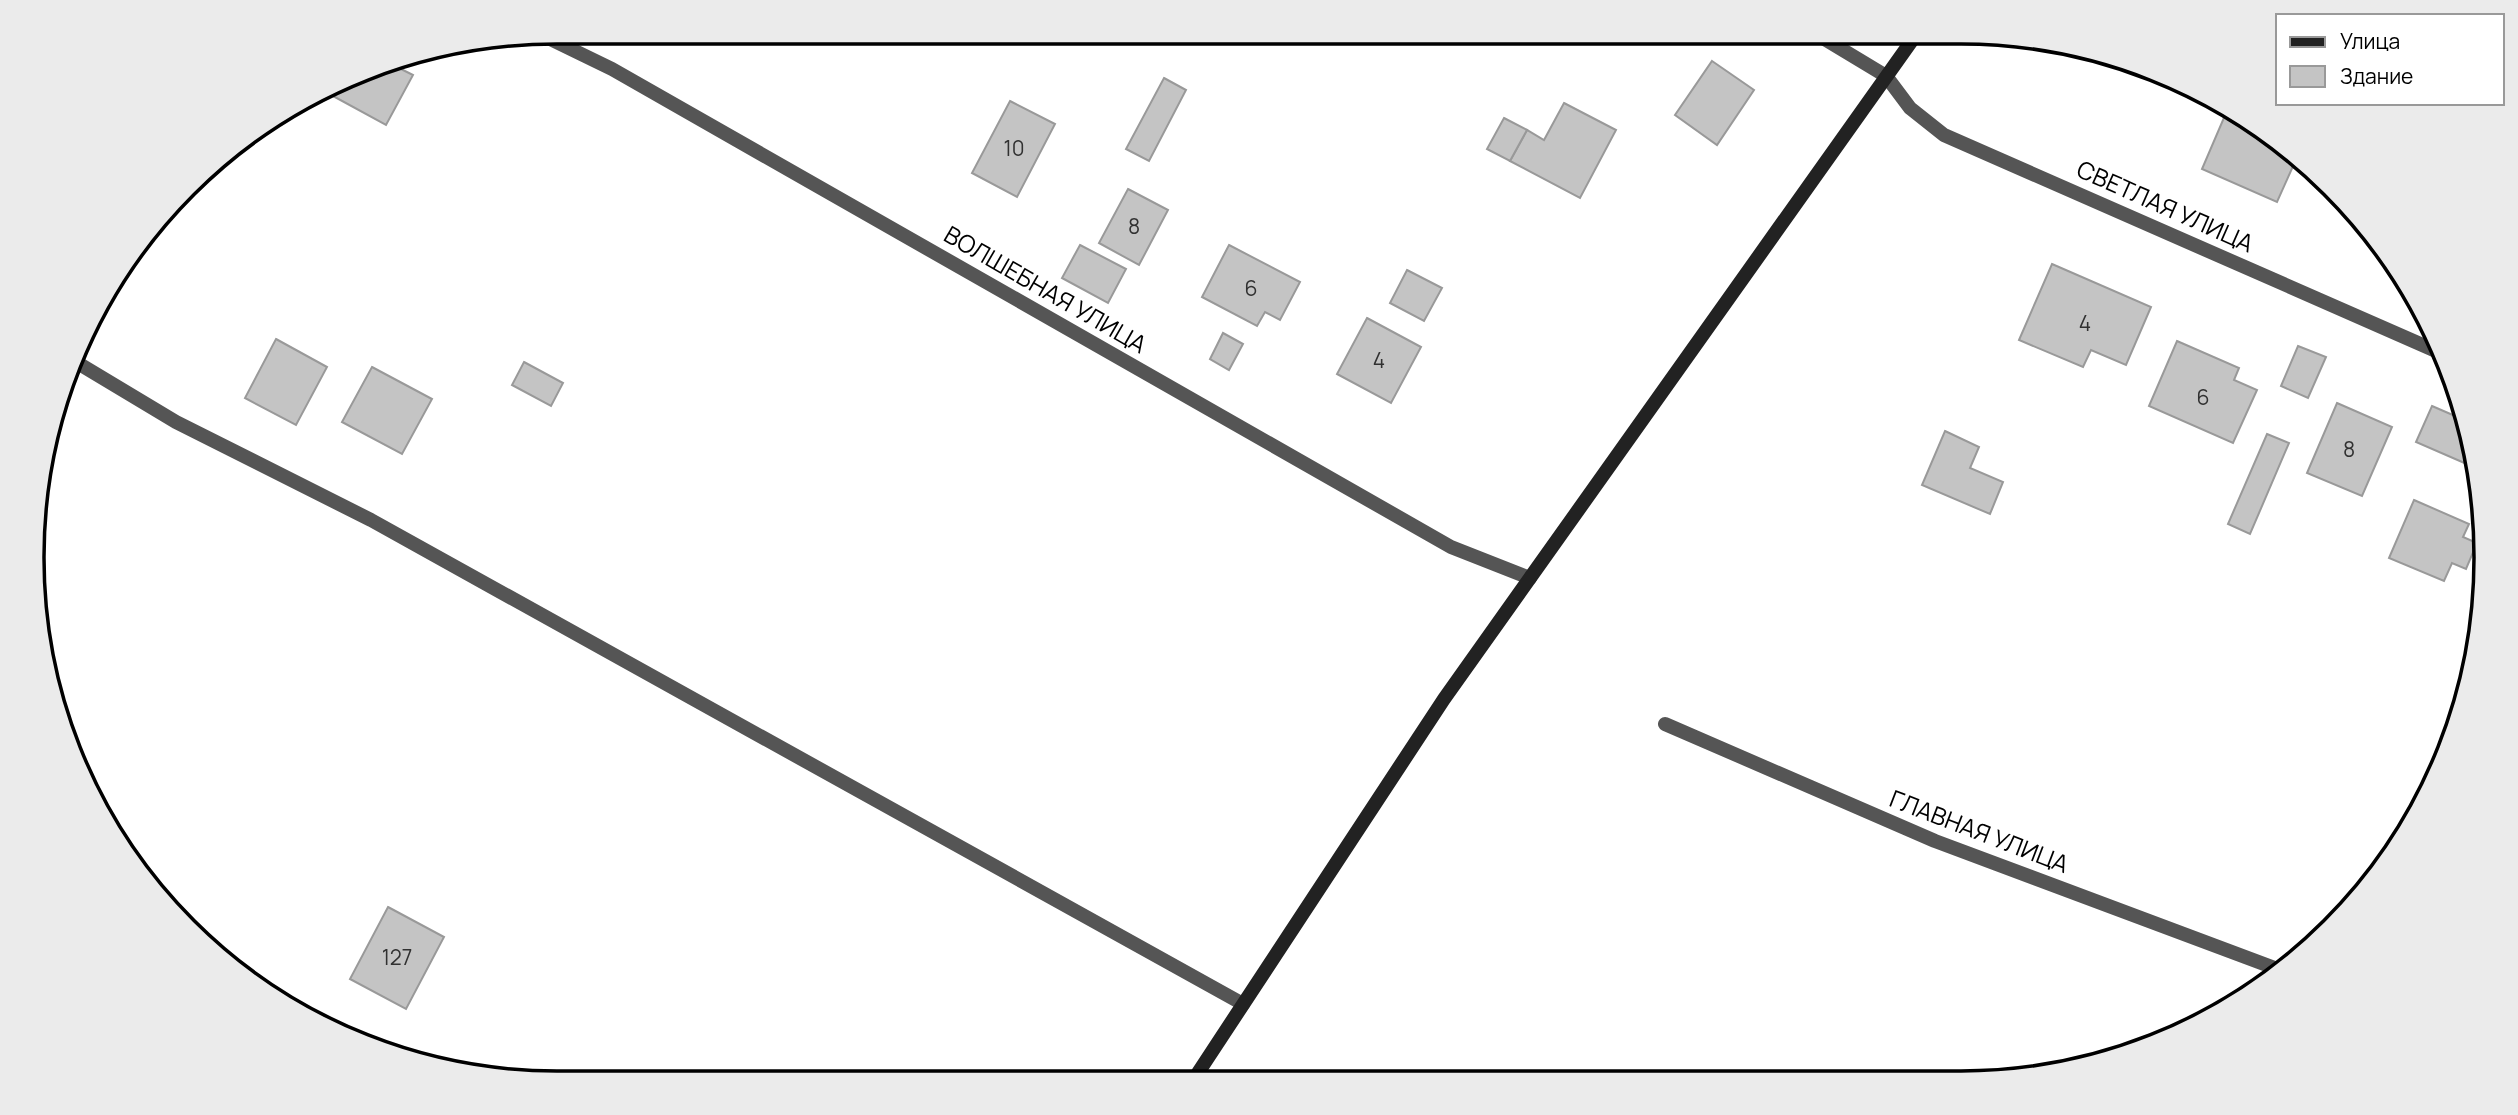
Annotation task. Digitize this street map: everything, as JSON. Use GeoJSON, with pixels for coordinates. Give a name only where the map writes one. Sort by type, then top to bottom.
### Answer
{"type":"FeatureCollection","features":[{"type":"Feature","properties":{"kind":"street","name":"ВОЛШЕБНАЯ УЛИЦА"},"geometry":{"type":"LineString","coordinates":[[561,44],[612,69],[1439,541],[1530,578]]}},
{"type":"Feature","properties":{"kind":"street"},"geometry":{"type":"LineString","coordinates":[[1833,44],[1886,76]]}},
{"type":"Feature","properties":{"kind":"street"},"geometry":{"type":"LineString","coordinates":[[1199,1071],[1444,699],[1909,44]]}},
{"type":"Feature","properties":{"kind":"street","name":"СВЕТЛАЯ УЛИЦА"},"geometry":{"type":"LineString","coordinates":[[1886,76],[1910,108],[1944,135],[2429,348]]}},
{"type":"Feature","properties":{"kind":"street"},"geometry":{"type":"LineString","coordinates":[[81,365],[176,422],[372,520],[1243,1004]]}},
{"type":"Feature","properties":{"kind":"street","name":"ГЛАВНАЯ УЛИЦА"},"geometry":{"type":"LineString","coordinates":[[1665,724],[1934,841],[2271,967]]}},
{"type":"Feature","properties":{"kind":"building"},"geometry":{"type":"Polygon","coordinates":[[[1712,61],[1754,90],[1717,145],[1675,115],[1712,61]]]}},
{"type":"Feature","properties":{"kind":"building"},"geometry":{"type":"Polygon","coordinates":[[[400,69],[413,75],[386,125],[333,96],[400,69]]]}},
{"type":"Feature","properties":{"kind":"building"},"geometry":{"type":"Polygon","coordinates":[[[1164,78],[1186,90],[1149,161],[1126,149],[1164,78]]]}},
{"type":"Feature","properties":{"kind":"building"},"geometry":{"type":"Polygon","coordinates":[[[1010,101],[1055,124],[1017,197],[972,173],[1010,101]]]}},
{"type":"Feature","properties":{"kind":"building"},"geometry":{"type":"Polygon","coordinates":[[[1564,103],[1616,130],[1580,198],[1510,161],[1527,130],[1544,140],[1564,103]]]}},
{"type":"Feature","properties":{"kind":"building"},"geometry":{"type":"Polygon","coordinates":[[[2224,117],[2246,130],[2293,166],[2277,202],[2202,169],[2224,117]]]}},
{"type":"Feature","properties":{"kind":"building"},"geometry":{"type":"Polygon","coordinates":[[[1504,118],[1527,130],[1510,161],[1487,149],[1504,118]]]}},
{"type":"Feature","properties":{"kind":"building"},"geometry":{"type":"Polygon","coordinates":[[[1128,189],[1168,210],[1139,265],[1099,243],[1128,189]]]}},
{"type":"Feature","properties":{"kind":"building"},"geometry":{"type":"Polygon","coordinates":[[[1080,245],[1126,269],[1108,303],[1062,278],[1080,245]]]}},
{"type":"Feature","properties":{"kind":"building"},"geometry":{"type":"Polygon","coordinates":[[[1229,245],[1300,282],[1280,320],[1265,312],[1257,326],[1202,297],[1229,245]]]}},
{"type":"Feature","properties":{"kind":"building"},"geometry":{"type":"Polygon","coordinates":[[[2052,264],[2151,307],[2126,365],[2091,350],[2083,367],[2019,340],[2052,264]]]}},
{"type":"Feature","properties":{"kind":"building"},"geometry":{"type":"Polygon","coordinates":[[[1407,270],[1442,288],[1424,321],[1390,303],[1407,270]]]}},
{"type":"Feature","properties":{"kind":"building"},"geometry":{"type":"Polygon","coordinates":[[[1367,318],[1421,347],[1391,403],[1337,374],[1367,318]]]}},
{"type":"Feature","properties":{"kind":"building"},"geometry":{"type":"Polygon","coordinates":[[[1223,333],[1243,344],[1229,370],[1210,359],[1223,333]]]}},
{"type":"Feature","properties":{"kind":"building"},"geometry":{"type":"Polygon","coordinates":[[[276,339],[327,367],[296,425],[245,398],[276,339]]]}},
{"type":"Feature","properties":{"kind":"building"},"geometry":{"type":"Polygon","coordinates":[[[2177,341],[2239,368],[2234,380],[2257,390],[2233,443],[2149,406],[2177,341]]]}},
{"type":"Feature","properties":{"kind":"building"},"geometry":{"type":"Polygon","coordinates":[[[2298,346],[2326,357],[2308,398],[2281,386],[2298,346]]]}},
{"type":"Feature","properties":{"kind":"building"},"geometry":{"type":"Polygon","coordinates":[[[524,362],[563,383],[551,406],[512,385],[524,362]]]}},
{"type":"Feature","properties":{"kind":"building"},"geometry":{"type":"Polygon","coordinates":[[[372,367],[432,399],[402,454],[342,422],[372,367]]]}},
{"type":"Feature","properties":{"kind":"building"},"geometry":{"type":"Polygon","coordinates":[[[2337,403],[2392,427],[2362,496],[2307,473],[2337,403]]]}},
{"type":"Feature","properties":{"kind":"building"},"geometry":{"type":"Polygon","coordinates":[[[2432,406],[2454,416],[2465,463],[2416,442],[2432,406]]]}},
{"type":"Feature","properties":{"kind":"building"},"geometry":{"type":"Polygon","coordinates":[[[1945,431],[1979,447],[1970,468],[2003,482],[1990,514],[1922,485],[1945,431]]]}},
{"type":"Feature","properties":{"kind":"building"},"geometry":{"type":"Polygon","coordinates":[[[2267,434],[2289,443],[2250,534],[2228,524],[2267,434]]]}},
{"type":"Feature","properties":{"kind":"building"},"geometry":{"type":"Polygon","coordinates":[[[2414,500],[2469,524],[2463,537],[2474,542],[2474,551],[2466,569],[2452,563],[2444,581],[2389,558],[2414,500]]]}},
{"type":"Feature","properties":{"kind":"building"},"geometry":{"type":"Polygon","coordinates":[[[388,907],[444,937],[406,1009],[350,979],[388,907]]]}}]}
